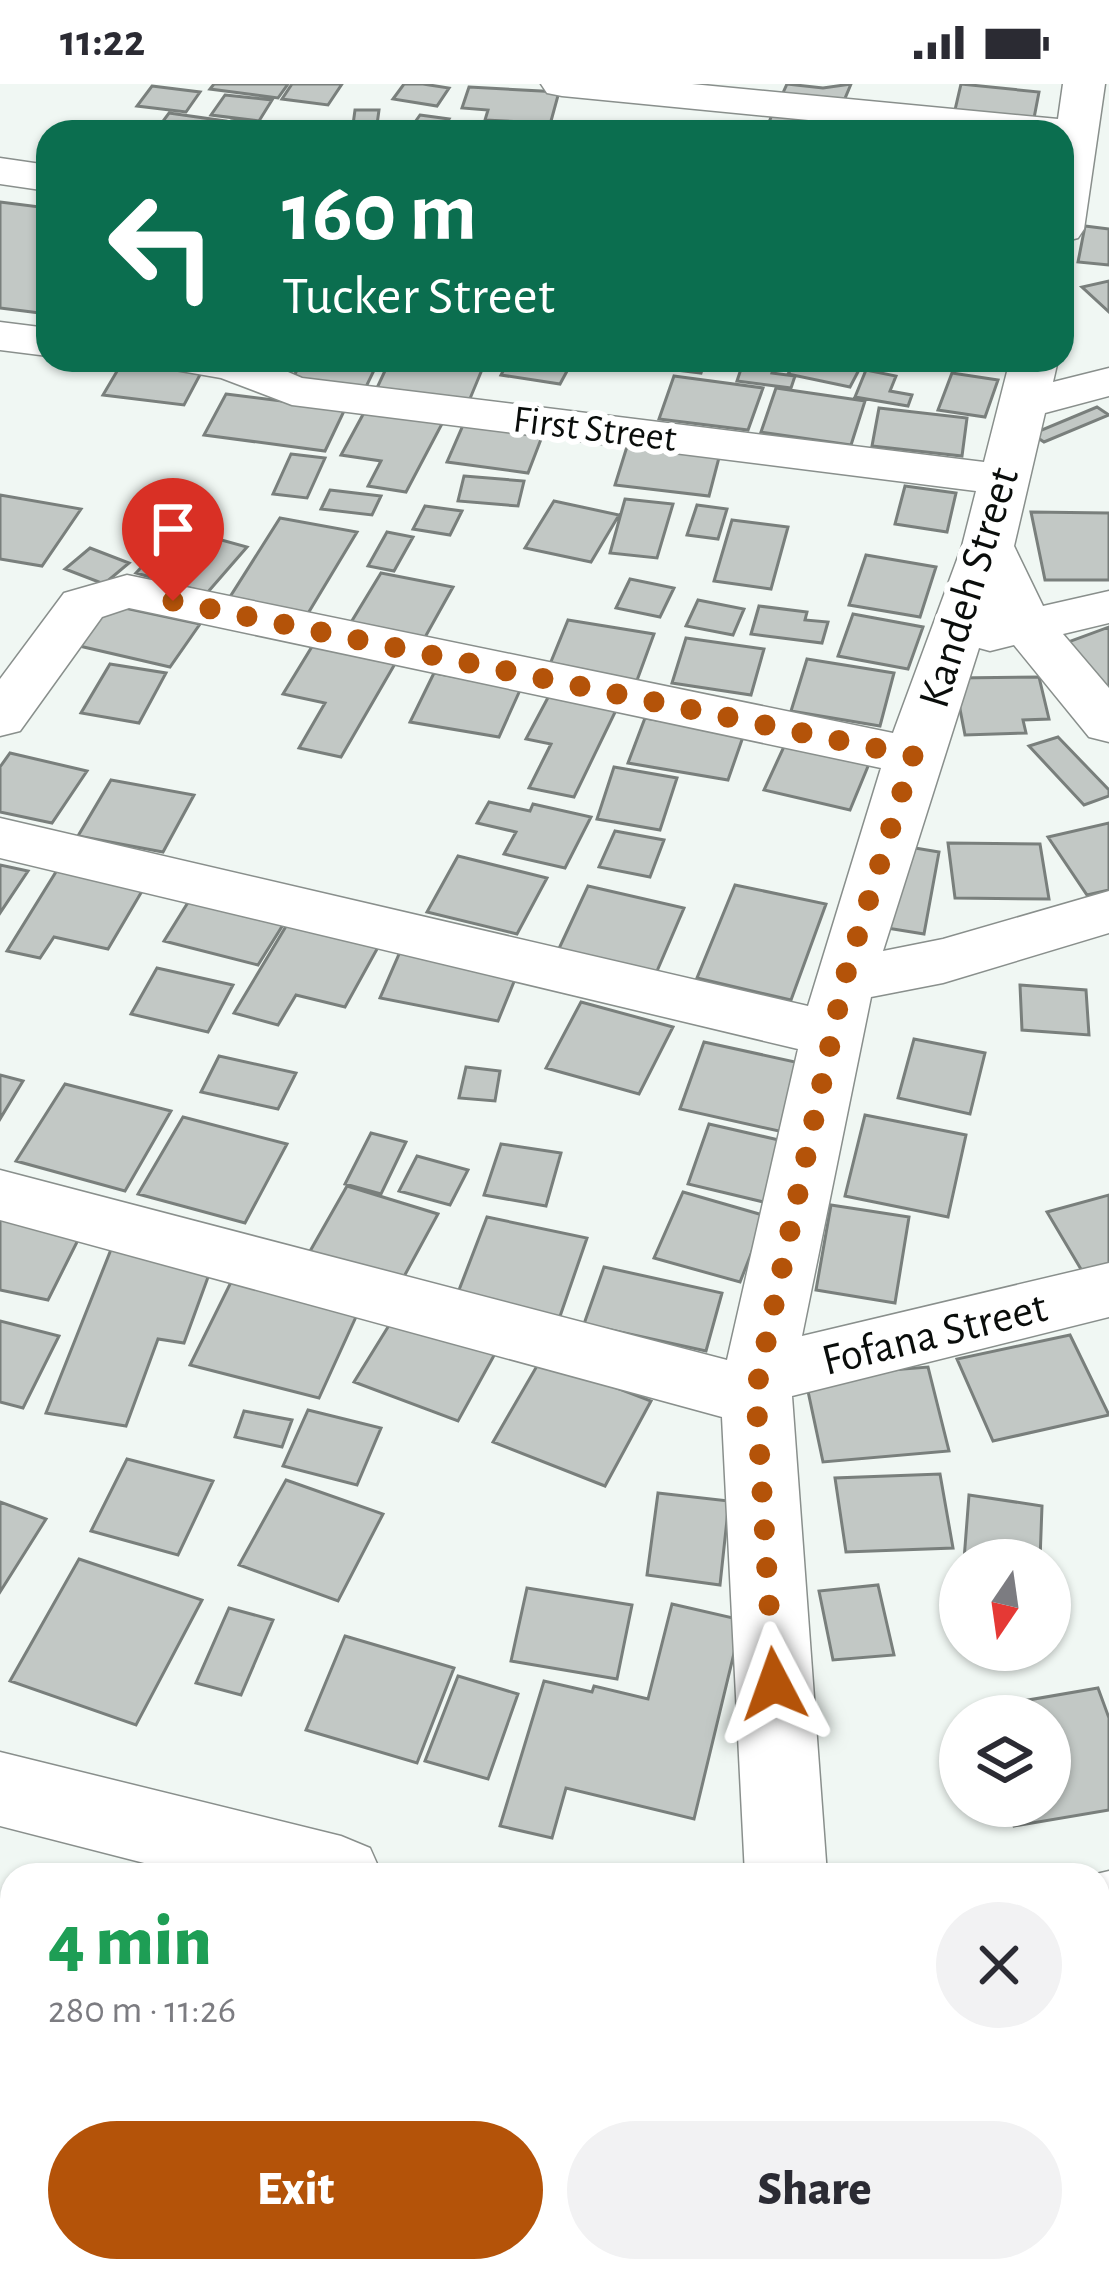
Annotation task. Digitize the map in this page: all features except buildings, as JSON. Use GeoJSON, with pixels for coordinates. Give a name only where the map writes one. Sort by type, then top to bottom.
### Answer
{"type":"FeatureCollection","features":[{"type":"Feature","properties":{"kind":"street"},"geometry":{"type":"LineString","coordinates":[[562,84],[938,120]]}},
{"type":"Feature","properties":{"kind":"street"},"geometry":{"type":"LineString","coordinates":[[1074,133],[1084,84]]}},
{"type":"Feature","properties":{"kind":"street"},"geometry":{"type":"LineString","coordinates":[[0,171],[36,176]]}},
{"type":"Feature","properties":{"kind":"street"},"geometry":{"type":"LineString","coordinates":[[1074,206],[1109,185]]}},
{"type":"Feature","properties":{"kind":"street"},"geometry":{"type":"LineString","coordinates":[[0,336],[36,340]]}},
{"type":"Feature","properties":{"kind":"street","name":"First Street"},"geometry":{"type":"LineString","coordinates":[[247,372],[292,391],[1003,480]]}},
{"type":"Feature","properties":{"kind":"street"},"geometry":{"type":"LineString","coordinates":[[1028,382],[1109,382]]}},
{"type":"Feature","properties":{"kind":"street","name":"Kandeh Street"},"geometry":{"type":"LineString","coordinates":[[785,1863],[758,1386],[838,1007],[913,756],[988,545],[1028,382]]}},
{"type":"Feature","properties":{"kind":"street"},"geometry":{"type":"LineString","coordinates":[[988,545],[1025,624],[1109,724]]}},
{"type":"Feature","properties":{"kind":"street"},"geometry":{"type":"LineString","coordinates":[[0,718],[82,605],[127,591],[913,756]]}},
{"type":"Feature","properties":{"kind":"street"},"geometry":{"type":"LineString","coordinates":[[951,646],[1025,624],[1109,607]]}},
{"type":"Feature","properties":{"kind":"street"},"geometry":{"type":"LineString","coordinates":[[0,838],[838,1007],[943,961],[1109,912]]}},
{"type":"Feature","properties":{"kind":"street"},"geometry":{"type":"LineString","coordinates":[[0,1195],[758,1386]]}},
{"type":"Feature","properties":{"kind":"street","name":"Fofana Street"},"geometry":{"type":"LineString","coordinates":[[758,1386],[1109,1290]]}},
{"type":"Feature","properties":{"kind":"street"},"geometry":{"type":"LineString","coordinates":[[0,1790],[293,1863]]}},
{"type":"Feature","properties":{"kind":"route"},"geometry":{"type":"LineString","coordinates":[[173,601],[913,756],[844,980],[759,1375],[756,1396],[774,1684]]}}]}
